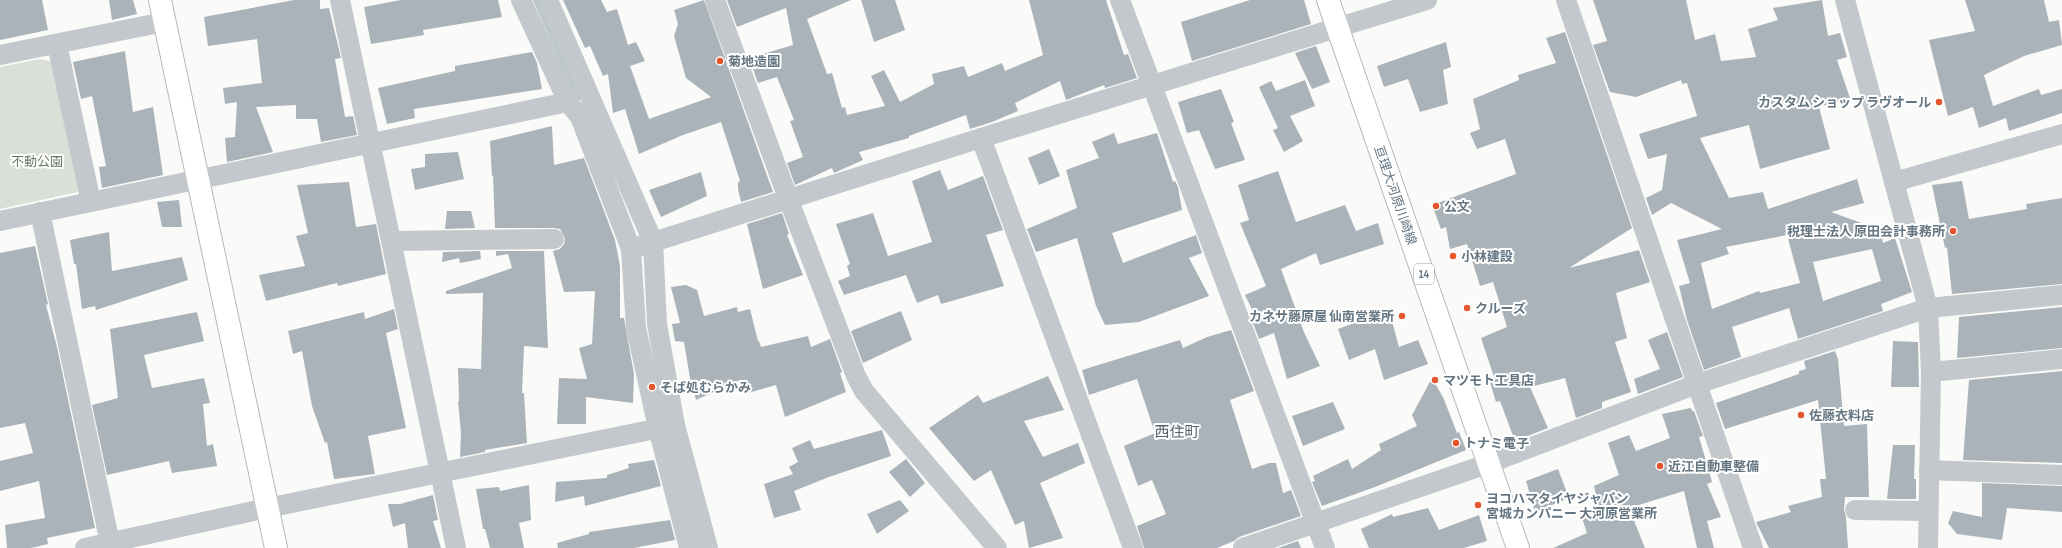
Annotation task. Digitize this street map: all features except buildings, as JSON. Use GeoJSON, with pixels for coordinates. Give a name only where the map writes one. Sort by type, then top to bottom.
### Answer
{"type":"FeatureCollection","features":[{"type":"Feature","properties":{"kind":"main road"},"geometry":{"type":"LineString","coordinates":[[160,0],[276,548]]}},
{"type":"Feature","properties":{"kind":"main road","name":"亘理大河原川崎線"},"geometry":{"type":"LineString","coordinates":[[1328,0],[1490,463],[1518,548]]}},
{"type":"Feature","properties":{"kind":"street"},"geometry":{"type":"LineString","coordinates":[[340,0],[456,548]]}},
{"type":"Feature","properties":{"kind":"street"},"geometry":{"type":"LineString","coordinates":[[521,0],[568,102],[580,117],[631,249],[636,328],[666,427],[708,548]]}},
{"type":"Feature","properties":{"kind":"street"},"geometry":{"type":"LineString","coordinates":[[548,0],[653,242],[657,324],[666,427],[689,548]]}},
{"type":"Feature","properties":{"kind":"street"},"geometry":{"type":"LineString","coordinates":[[715,0],[856,376],[864,391],[997,548]]}},
{"type":"Feature","properties":{"kind":"street"},"geometry":{"type":"LineString","coordinates":[[1120,0],[1325,548]]}},
{"type":"Feature","properties":{"kind":"street"},"geometry":{"type":"LineString","coordinates":[[631,249],[788,198],[1152,84],[1427,0]]}},
{"type":"Feature","properties":{"kind":"street"},"geometry":{"type":"LineString","coordinates":[[1566,0],[1752,548]]}},
{"type":"Feature","properties":{"kind":"street"},"geometry":{"type":"LineString","coordinates":[[1845,0],[1928,308],[1931,372],[1928,548]]}},
{"type":"Feature","properties":{"kind":"street"},"geometry":{"type":"LineString","coordinates":[[0,55],[164,22]]}},
{"type":"Feature","properties":{"kind":"street"},"geometry":{"type":"LineString","coordinates":[[57,44],[91,202]]}},
{"type":"Feature","properties":{"kind":"street"},"geometry":{"type":"LineString","coordinates":[[0,221],[568,102]]}},
{"type":"Feature","properties":{"kind":"street"},"geometry":{"type":"LineString","coordinates":[[1894,182],[2062,134]]}},
{"type":"Feature","properties":{"kind":"street"},"geometry":{"type":"LineString","coordinates":[[981,138],[1133,548]]}},
{"type":"Feature","properties":{"kind":"street"},"geometry":{"type":"LineString","coordinates":[[40,212],[110,545]]}},
{"type":"Feature","properties":{"kind":"street"},"geometry":{"type":"LineString","coordinates":[[391,241],[554,239]]}},
{"type":"Feature","properties":{"kind":"street"},"geometry":{"type":"LineString","coordinates":[[1243,548],[1490,463],[1697,384],[1928,308],[2062,295]]}},
{"type":"Feature","properties":{"kind":"street"},"geometry":{"type":"LineString","coordinates":[[1931,372],[2062,360]]}},
{"type":"Feature","properties":{"kind":"street"},"geometry":{"type":"LineString","coordinates":[[85,548],[110,545],[267,508],[666,427]]}},
{"type":"Feature","properties":{"kind":"street"},"geometry":{"type":"LineString","coordinates":[[1930,470],[2062,475]]}},
{"type":"Feature","properties":{"kind":"street"},"geometry":{"type":"LineString","coordinates":[[1855,510],[1928,511]]}},
{"type":"Feature","properties":{"kind":"green space","name":"不動公園"},"geometry":{"type":"Polygon","coordinates":[[[40,59],[54,62],[82,191],[0,209],[0,67],[40,59]]]}},
{"type":"Feature","properties":{"kind":"waterway"},"geometry":{"type":"LineString","coordinates":[[536,0],[579,97]]}},
{"type":"Feature","properties":{"kind":"place","name":"菊地造園"},"geometry":{"type":"Point","coordinates":[720,61]}},
{"type":"Feature","properties":{"kind":"place","name":"カスタム ショップ ラヴオール"},"geometry":{"type":"Point","coordinates":[1939,102]}},
{"type":"Feature","properties":{"kind":"place","name":"公文"},"geometry":{"type":"Point","coordinates":[1436,206]}},
{"type":"Feature","properties":{"kind":"place","name":"税理士法人 原田会計事務所"},"geometry":{"type":"Point","coordinates":[1953,231]}},
{"type":"Feature","properties":{"kind":"place","name":"小林建設"},"geometry":{"type":"Point","coordinates":[1453,256]}},
{"type":"Feature","properties":{"kind":"place","name":"クルーズ"},"geometry":{"type":"Point","coordinates":[1467,308]}},
{"type":"Feature","properties":{"kind":"place","name":"カネサ藤原屋 仙南営業所"},"geometry":{"type":"Point","coordinates":[1402,316]}},
{"type":"Feature","properties":{"kind":"place","name":"マツモト工具店"},"geometry":{"type":"Point","coordinates":[1435,380]}},
{"type":"Feature","properties":{"kind":"place","name":"そば処むらかみ"},"geometry":{"type":"Point","coordinates":[652,387]}},
{"type":"Feature","properties":{"kind":"place","name":"佐藤衣料店"},"geometry":{"type":"Point","coordinates":[1801,415]}},
{"type":"Feature","properties":{"kind":"place","name":"トナミ電子"},"geometry":{"type":"Point","coordinates":[1456,443]}},
{"type":"Feature","properties":{"kind":"place","name":"近江自動車整備"},"geometry":{"type":"Point","coordinates":[1660,466]}},
{"type":"Feature","properties":{"kind":"place","name":"ヨコハマタイヤジャパン 宮城カンパニー 大河原営業所"},"geometry":{"type":"Point","coordinates":[1478,505]}},
{"type":"Feature","properties":{"kind":"district","name":"西住町"},"geometry":{"type":"Point","coordinates":[1177,432]}}]}
